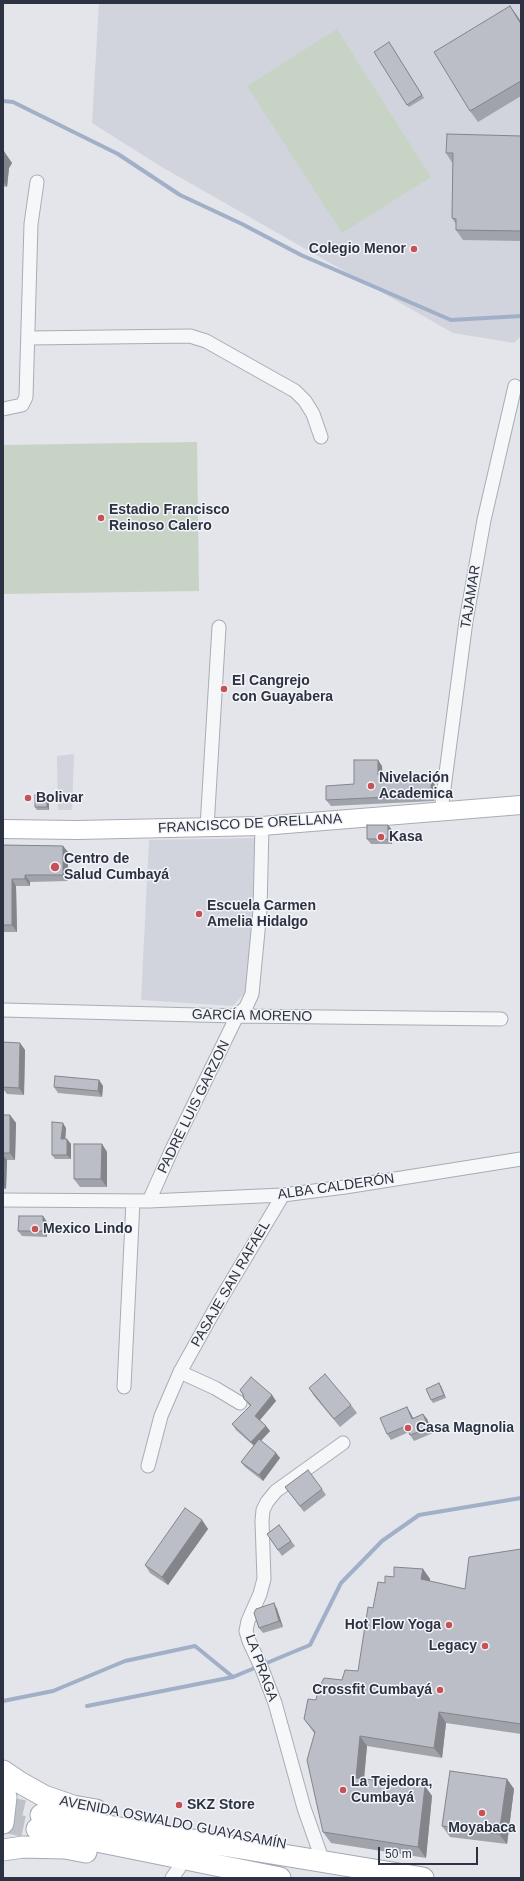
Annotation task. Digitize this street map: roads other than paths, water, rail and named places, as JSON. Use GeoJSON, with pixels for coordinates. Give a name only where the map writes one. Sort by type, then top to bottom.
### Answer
{"type":"FeatureCollection","features":[{"type":"Feature","properties":{"kind":"main road","name":"AVENIDA OSWALDO GUAYASAMÍN"},"geometry":{"type":"LineString","coordinates":[[3,1771],[44,1796],[73,1806],[262,1838],[372,1870]]}},
{"type":"Feature","properties":{"kind":"main road"},"geometry":{"type":"LineString","coordinates":[[3,1787],[6,1797],[3,1823]]}},
{"type":"Feature","properties":{"kind":"main road","name":"AVENIDA OSWALDO GUAYASAMÍN"},"geometry":{"type":"LineString","coordinates":[[280,1878],[39,1822],[423,1878]]}},
{"type":"Feature","properties":{"kind":"main road"},"geometry":{"type":"LineString","coordinates":[[3,1850],[23,1847],[65,1848],[176,1873],[242,1878]]}},
{"type":"Feature","properties":{"kind":"street"},"geometry":{"type":"LineString","coordinates":[[3,409],[22,405],[26,397],[31,224],[37,182]]}},
{"type":"Feature","properties":{"kind":"street"},"geometry":{"type":"LineString","coordinates":[[28,338],[190,336],[206,341],[295,391],[305,400],[313,414],[321,437]]}},
{"type":"Feature","properties":{"kind":"street","name":"TAJAMAR"},"geometry":{"type":"LineString","coordinates":[[441,811],[466,621],[484,520],[515,386]]}},
{"type":"Feature","properties":{"kind":"street"},"geometry":{"type":"LineString","coordinates":[[207,827],[219,626]]}},
{"type":"Feature","properties":{"kind":"street","name":"FRANCISCO DE ORELLANA"},"geometry":{"type":"LineString","coordinates":[[3,829],[77,830],[262,826],[521,805]]}},
{"type":"Feature","properties":{"kind":"street","name":"PADRE LUIS GARZON"},"geometry":{"type":"LineString","coordinates":[[149,1201],[237,1016],[246,1007],[252,994],[260,910],[262,826]]}},
{"type":"Feature","properties":{"kind":"street","name":"GARCÍA MORENO"},"geometry":{"type":"LineString","coordinates":[[3,1010],[237,1016],[501,1019]]}},
{"type":"Feature","properties":{"kind":"street","name":"ALBA CALDERÓN"},"geometry":{"type":"LineString","coordinates":[[133,1201],[283,1195],[345,1187],[521,1159]]}},
{"type":"Feature","properties":{"kind":"street","name":"PASAJE SAN RAFAEL"},"geometry":{"type":"LineString","coordinates":[[148,1466],[161,1416],[180,1372],[219,1302],[283,1195]]}},
{"type":"Feature","properties":{"kind":"street"},"geometry":{"type":"LineString","coordinates":[[3,1200],[133,1201],[124,1387]]}},
{"type":"Feature","properties":{"kind":"street"},"geometry":{"type":"LineString","coordinates":[[180,1372],[215,1388],[240,1403]]}},
{"type":"Feature","properties":{"kind":"street","name":"LA PRAGA"},"geometry":{"type":"LineString","coordinates":[[321,1856],[304,1808],[271,1691],[246,1631],[248,1621],[264,1579],[262,1521],[263,1510],[267,1502],[276,1491],[343,1443]]}},
{"type":"Feature","properties":{"kind":"waterway"},"geometry":{"type":"LineString","coordinates":[[3,101],[13,102],[118,154],[180,195],[242,224],[301,255],[451,320],[521,316]]}},
{"type":"Feature","properties":{"kind":"waterway"},"geometry":{"type":"LineString","coordinates":[[87,1706],[233,1677],[310,1645],[341,1583],[382,1541],[419,1515],[521,1498]]}},
{"type":"Feature","properties":{"kind":"waterway"},"geometry":{"type":"LineString","coordinates":[[3,1701],[53,1691],[125,1661],[195,1646],[233,1677]]}},
{"type":"Feature","properties":{"kind":"tunnel"},"geometry":{"type":"LineString","coordinates":[[3,1806],[41,1815]]}},
{"type":"Feature","properties":{"kind":"tunnel"},"geometry":{"type":"LineString","coordinates":[[3,1822],[37,1829]]}},
{"type":"Feature","properties":{"kind":"place","name":"Colegio Menor"},"geometry":{"type":"Point","coordinates":[414,249]}},
{"type":"Feature","properties":{"kind":"place","name":"Estadio Francisco Reinoso Calero"},"geometry":{"type":"Point","coordinates":[101,518]}},
{"type":"Feature","properties":{"kind":"place","name":"El Cangrejo con Guayabera"},"geometry":{"type":"Point","coordinates":[224,689]}},
{"type":"Feature","properties":{"kind":"place","name":"Nivelación Academica"},"geometry":{"type":"Point","coordinates":[371,786]}},
{"type":"Feature","properties":{"kind":"place","name":"Bolivar"},"geometry":{"type":"Point","coordinates":[28,798]}},
{"type":"Feature","properties":{"kind":"place","name":"Kasa"},"geometry":{"type":"Point","coordinates":[381,837]}},
{"type":"Feature","properties":{"kind":"place","name":"Centro de Salud Cumbayá"},"geometry":{"type":"Point","coordinates":[55,867]}},
{"type":"Feature","properties":{"kind":"place","name":"Escuela Carmen Amelia Hidalgo"},"geometry":{"type":"Point","coordinates":[199,914]}},
{"type":"Feature","properties":{"kind":"place","name":"Mexico Lindo"},"geometry":{"type":"Point","coordinates":[35,1229]}},
{"type":"Feature","properties":{"kind":"place","name":"Casa Magnolia"},"geometry":{"type":"Point","coordinates":[408,1428]}},
{"type":"Feature","properties":{"kind":"place","name":"Hot Flow Yoga"},"geometry":{"type":"Point","coordinates":[449,1625]}},
{"type":"Feature","properties":{"kind":"place","name":"Legacy"},"geometry":{"type":"Point","coordinates":[485,1646]}},
{"type":"Feature","properties":{"kind":"place","name":"Crossfit Cumbayá"},"geometry":{"type":"Point","coordinates":[440,1690]}},
{"type":"Feature","properties":{"kind":"place","name":"La Tejedora, Cumbayá"},"geometry":{"type":"Point","coordinates":[343,1790]}},
{"type":"Feature","properties":{"kind":"place","name":"SKZ Store"},"geometry":{"type":"Point","coordinates":[179,1805]}},
{"type":"Feature","properties":{"kind":"place","name":"Moyabaca"},"geometry":{"type":"Point","coordinates":[482,1813]}}]}
